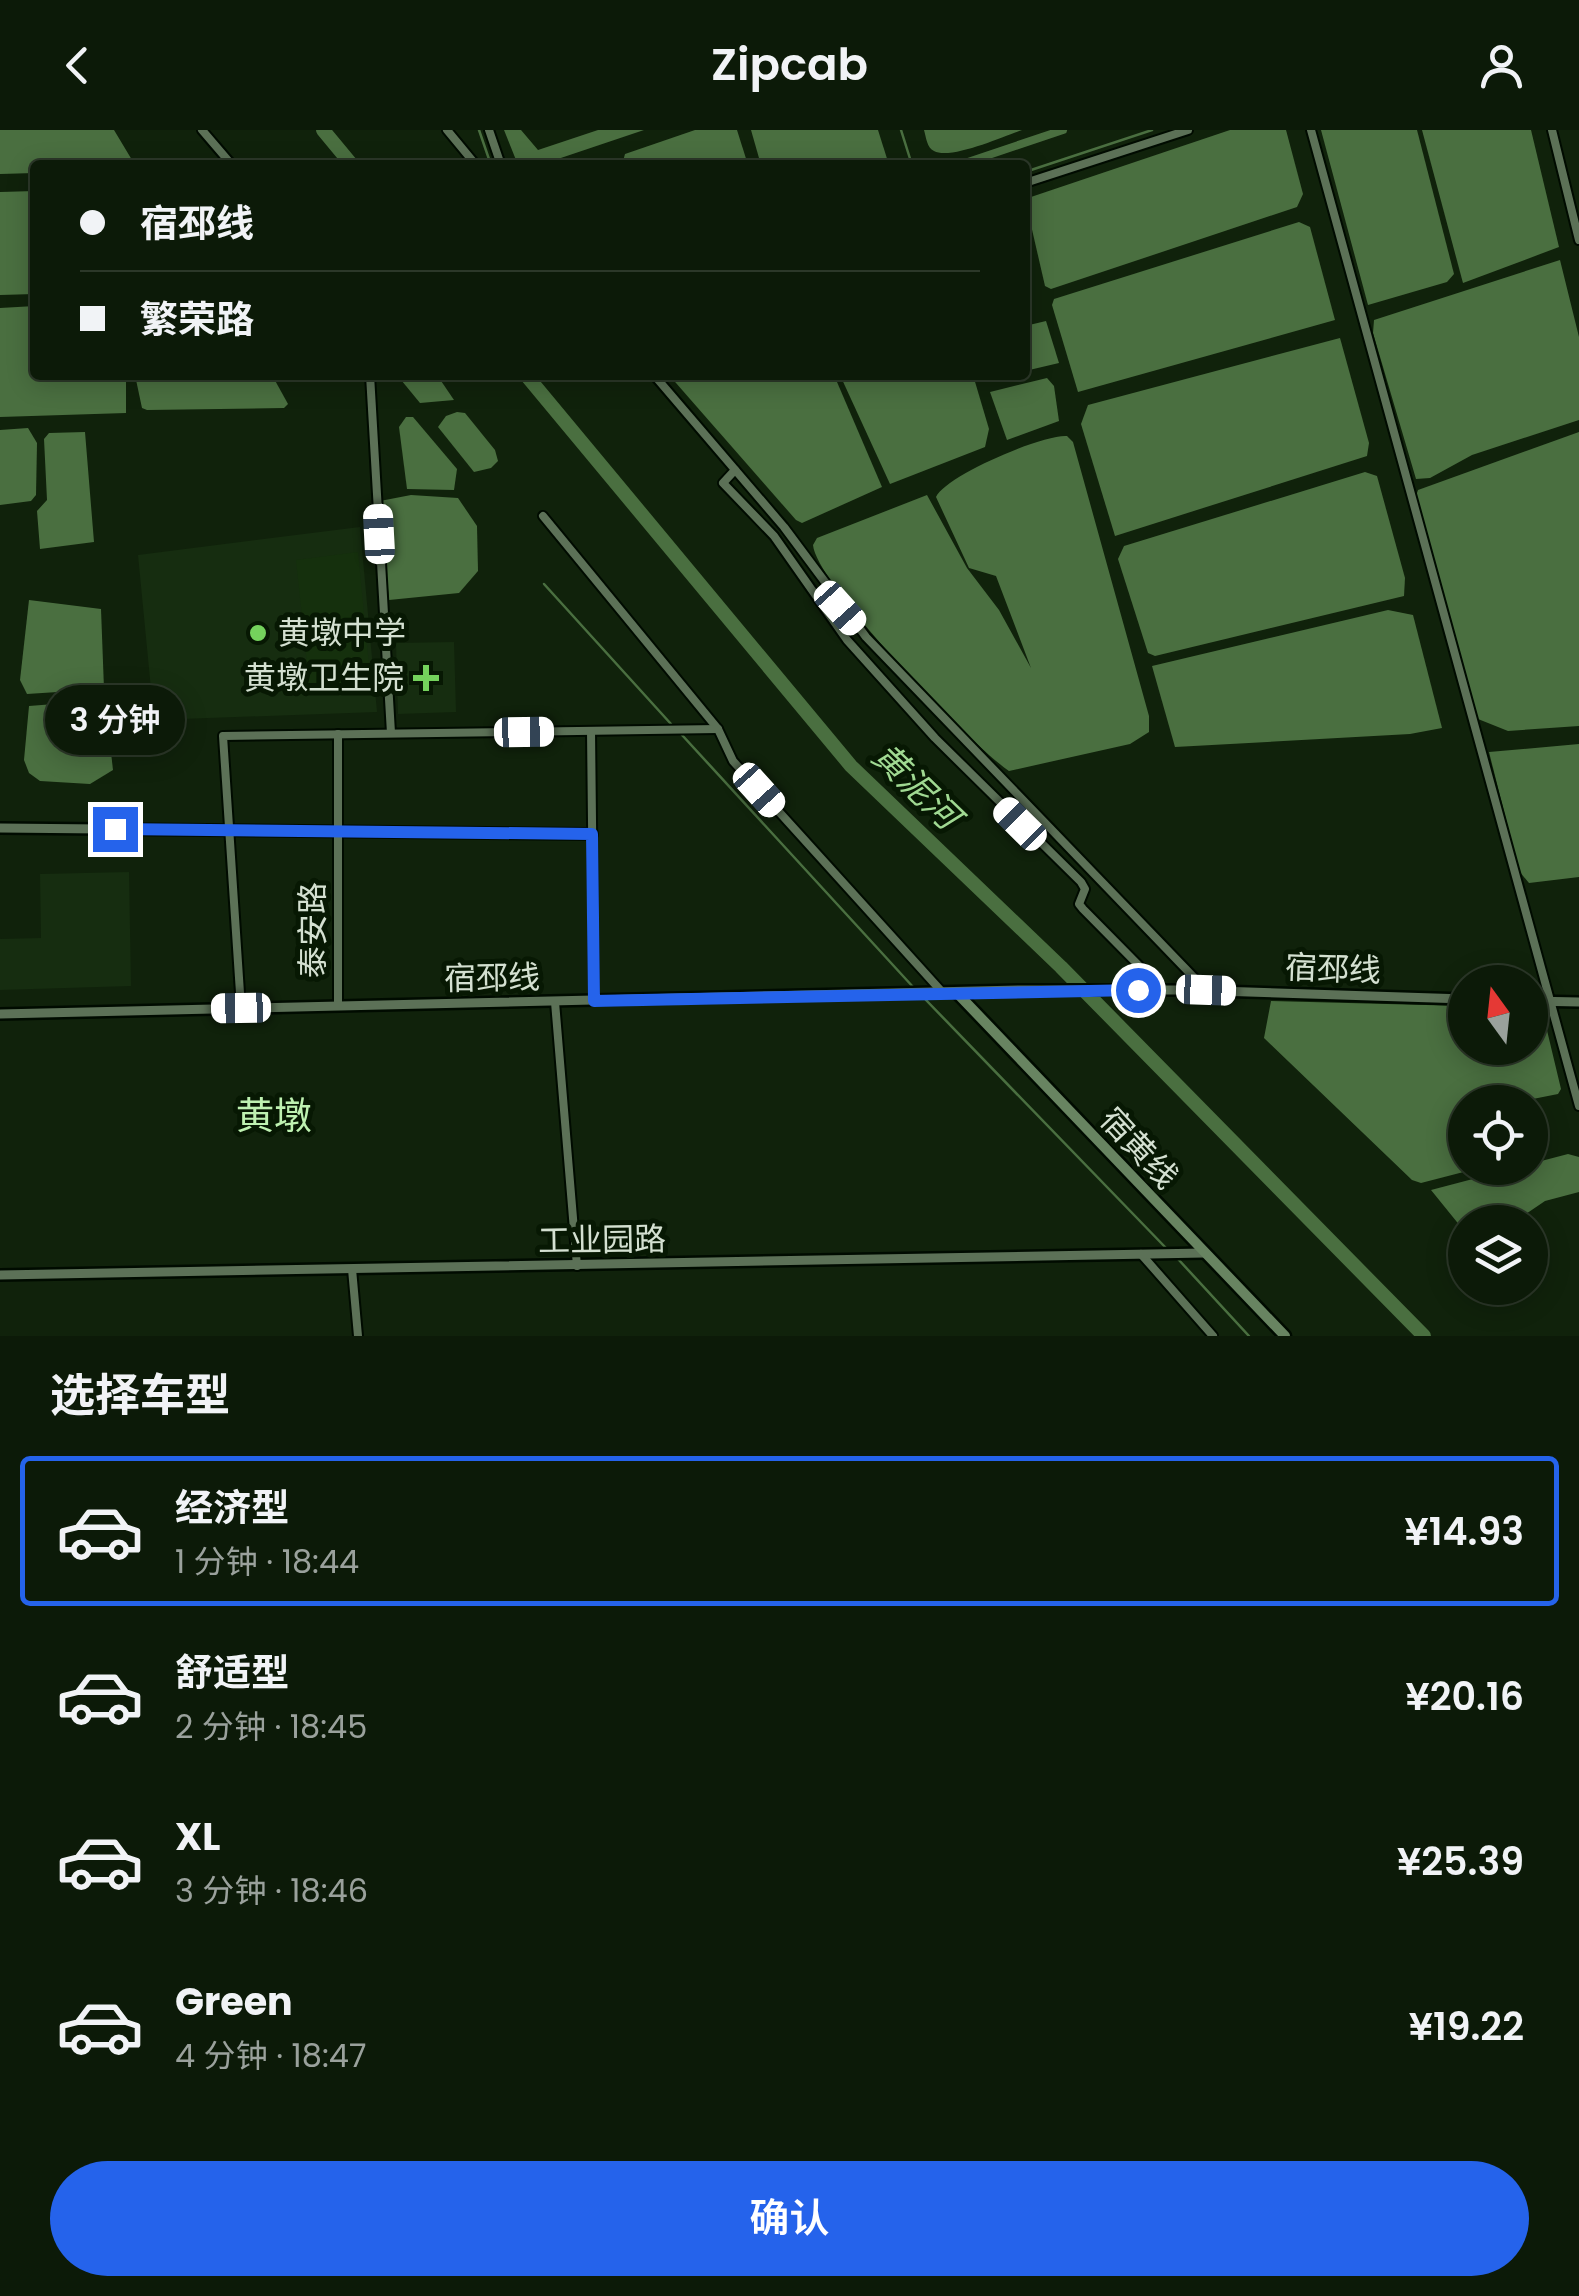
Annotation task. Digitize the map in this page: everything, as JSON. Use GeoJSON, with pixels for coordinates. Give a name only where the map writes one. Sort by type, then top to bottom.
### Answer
{"type":"FeatureCollection","features":[{"type":"Feature","properties":{"kind":"main road","name":"宿黄线"},"geometry":{"type":"LineString","coordinates":[[958,993],[1285,1336]]}},
{"type":"Feature","properties":{"kind":"street"},"geometry":{"type":"LineString","coordinates":[[202,130],[228,160]]}},
{"type":"Feature","properties":{"kind":"street"},"geometry":{"type":"LineString","coordinates":[[447,130],[472,160]]}},
{"type":"Feature","properties":{"kind":"street"},"geometry":{"type":"LineString","coordinates":[[489,130],[499,160]]}},
{"type":"Feature","properties":{"kind":"street"},"geometry":{"type":"LineString","coordinates":[[1030,181],[1188,130]]}},
{"type":"Feature","properties":{"kind":"street"},"geometry":{"type":"LineString","coordinates":[[1310,130],[1579,1106]]}},
{"type":"Feature","properties":{"kind":"street"},"geometry":{"type":"LineString","coordinates":[[1552,130],[1579,240]]}},
{"type":"Feature","properties":{"kind":"street"},"geometry":{"type":"LineString","coordinates":[[370,380],[391,733]]}},
{"type":"Feature","properties":{"kind":"street"},"geometry":{"type":"LineString","coordinates":[[658,380],[784,528],[866,637],[1206,990]]}},
{"type":"Feature","properties":{"kind":"street"},"geometry":{"type":"LineString","coordinates":[[736,470],[723,484],[774,536],[847,640],[936,738],[1080,882],[1085,889],[1079,904],[1163,990]]}},
{"type":"Feature","properties":{"kind":"street"},"geometry":{"type":"LineString","coordinates":[[542,516],[718,729],[733,761],[943,993]]}},
{"type":"Feature","properties":{"kind":"street"},"geometry":{"type":"LineString","coordinates":[[774,536],[784,528]]}},
{"type":"Feature","properties":{"kind":"street"},"geometry":{"type":"LineString","coordinates":[[241,1008],[222,736],[718,729]]}},
{"type":"Feature","properties":{"kind":"street"},"geometry":{"type":"LineString","coordinates":[[592,730],[594,1001]]}},
{"type":"Feature","properties":{"kind":"street","name":"泰安路"},"geometry":{"type":"LineString","coordinates":[[338,734],[338,1006]]}},
{"type":"Feature","properties":{"kind":"street"},"geometry":{"type":"LineString","coordinates":[[0,828],[592,834]]}},
{"type":"Feature","properties":{"kind":"street","name":"宿邳线"},"geometry":{"type":"LineString","coordinates":[[0,1014],[1053,990],[1206,990],[1448,998]]}},
{"type":"Feature","properties":{"kind":"street"},"geometry":{"type":"LineString","coordinates":[[555,1002],[577,1266]]}},
{"type":"Feature","properties":{"kind":"street"},"geometry":{"type":"LineString","coordinates":[[1548,1002],[1579,1002]]}},
{"type":"Feature","properties":{"kind":"street","name":"工业园路"},"geometry":{"type":"LineString","coordinates":[[0,1275],[1204,1253]]}},
{"type":"Feature","properties":{"kind":"street"},"geometry":{"type":"LineString","coordinates":[[1141,1254],[1213,1336]]}},
{"type":"Feature","properties":{"kind":"street"},"geometry":{"type":"LineString","coordinates":[[352,1269],[358,1336]]}},
{"type":"Feature","properties":{"kind":"shaded area"},"geometry":{"type":"Polygon","coordinates":[[[0,130],[114,130],[132,160],[30,160],[30,173],[0,174],[0,130]]]}},
{"type":"Feature","properties":{"kind":"shaded area"},"geometry":{"type":"Polygon","coordinates":[[[504,130],[521,130],[538,150],[598,130],[644,130],[555,160],[516,160],[504,130]]]}},
{"type":"Feature","properties":{"kind":"shaded area"},"geometry":{"type":"Polygon","coordinates":[[[695,130],[737,130],[746,160],[623,160],[625,154],[695,130]]]}},
{"type":"Feature","properties":{"kind":"shaded area"},"geometry":{"type":"Polygon","coordinates":[[[751,130],[878,130],[887,160],[760,160],[751,130]]]}},
{"type":"Feature","properties":{"kind":"shaded area"},"geometry":{"type":"Polygon","coordinates":[[[924,130],[1022,130],[965,150],[942,153],[930,147],[924,130]]]}},
{"type":"Feature","properties":{"kind":"shaded area"},"geometry":{"type":"Polygon","coordinates":[[[1230,130],[1286,130],[1303,194],[1297,207],[1051,289],[1045,286],[1030,221],[1030,197],[1230,130]]]}},
{"type":"Feature","properties":{"kind":"shaded area"},"geometry":{"type":"Polygon","coordinates":[[[1321,130],[1417,130],[1454,274],[1447,282],[1368,305],[1321,130]]]}},
{"type":"Feature","properties":{"kind":"shaded area"},"geometry":{"type":"Polygon","coordinates":[[[1422,130],[1531,130],[1559,247],[1463,283],[1422,130]]]}},
{"type":"Feature","properties":{"kind":"shaded area"},"geometry":{"type":"Polygon","coordinates":[[[30,191],[30,294],[0,295],[0,192],[30,191]]]}},
{"type":"Feature","properties":{"kind":"shaded area"},"geometry":{"type":"Polygon","coordinates":[[[1299,222],[1310,227],[1335,320],[1078,392],[1052,305],[1054,299],[1299,222]]]}},
{"type":"Feature","properties":{"kind":"shaded area"},"geometry":{"type":"Polygon","coordinates":[[[1560,260],[1579,337],[1579,420],[1472,455],[1430,478],[1416,479],[1373,333],[1374,320],[1560,260]]]}},
{"type":"Feature","properties":{"kind":"shaded area"},"geometry":{"type":"Polygon","coordinates":[[[30,306],[30,380],[126,380],[126,413],[0,417],[0,308],[30,306]]]}},
{"type":"Feature","properties":{"kind":"shaded area"},"geometry":{"type":"Polygon","coordinates":[[[1046,321],[1059,363],[1030,370],[1030,325],[1046,321]]]}},
{"type":"Feature","properties":{"kind":"shaded area"},"geometry":{"type":"Polygon","coordinates":[[[1340,338],[1369,443],[1367,456],[1115,536],[1081,424],[1088,405],[1340,338]]]}},
{"type":"Feature","properties":{"kind":"shaded area"},"geometry":{"type":"Polygon","coordinates":[[[1047,378],[1054,386],[1059,421],[1007,440],[990,392],[1047,378]]]}},
{"type":"Feature","properties":{"kind":"shaded area"},"geometry":{"type":"Polygon","coordinates":[[[136,380],[275,380],[288,404],[284,408],[142,408],[136,380]]]}},
{"type":"Feature","properties":{"kind":"shaded area"},"geometry":{"type":"Polygon","coordinates":[[[401,380],[440,380],[454,400],[420,403],[401,380]]]}},
{"type":"Feature","properties":{"kind":"shaded area"},"geometry":{"type":"Polygon","coordinates":[[[673,380],[836,380],[882,487],[802,523],[673,380]]]}},
{"type":"Feature","properties":{"kind":"shaded area"},"geometry":{"type":"Polygon","coordinates":[[[842,380],[974,380],[989,429],[985,447],[890,484],[842,380]]]}},
{"type":"Feature","properties":{"kind":"shaded area"},"geometry":{"type":"Polygon","coordinates":[[[465,413],[495,450],[498,461],[491,468],[474,472],[438,427],[446,416],[465,413]]]}},
{"type":"Feature","properties":{"kind":"shaded area"},"geometry":{"type":"Polygon","coordinates":[[[406,417],[413,417],[457,469],[454,490],[407,489],[399,427],[406,417]]]}},
{"type":"Feature","properties":{"kind":"shaded area"},"geometry":{"type":"Polygon","coordinates":[[[28,428],[37,443],[36,495],[31,501],[0,505],[0,430],[28,428]]]}},
{"type":"Feature","properties":{"kind":"shaded area"},"geometry":{"type":"Polygon","coordinates":[[[85,432],[94,542],[40,549],[37,511],[47,500],[44,439],[49,433],[85,432]]]}},
{"type":"Feature","properties":{"kind":"shaded area"},"geometry":{"type":"Polygon","coordinates":[[[1579,432],[1579,726],[1508,731],[1478,719],[1416,496],[1418,490],[1579,432]]]}},
{"type":"Feature","properties":{"kind":"shaded area"},"geometry":{"type":"Polygon","coordinates":[[[1067,436],[1073,442],[1149,716],[1149,732],[1130,744],[1009,771],[963,731],[898,663],[840,593],[813,545],[817,538],[927,495],[967,568],[999,610],[1031,668],[996,576],[969,568],[936,497],[957,478],[996,458],[1067,436]]]}},
{"type":"Feature","properties":{"kind":"shaded area"},"geometry":{"type":"Polygon","coordinates":[[[1365,472],[1377,476],[1405,578],[1404,596],[1155,656],[1148,653],[1118,559],[1124,546],[1365,472]]]}},
{"type":"Feature","properties":{"kind":"shaded area"},"geometry":{"type":"Polygon","coordinates":[[[411,495],[458,498],[477,526],[478,571],[459,593],[389,600],[380,501],[411,495]]]}},
{"type":"Feature","properties":{"kind":"shaded area","name":"黄墩中学"},"geometry":{"type":"Polygon","coordinates":[[[360,527],[377,712],[154,720],[138,555],[360,527]]]}},
{"type":"Feature","properties":{"kind":"shaded area"},"geometry":{"type":"Polygon","coordinates":[[[358,552],[371,686],[310,692],[296,560],[358,552]]]}},
{"type":"Feature","properties":{"kind":"shaded area"},"geometry":{"type":"Polygon","coordinates":[[[29,600],[101,609],[104,689],[27,694],[20,680],[29,600]]]}},
{"type":"Feature","properties":{"kind":"shaded area"},"geometry":{"type":"Polygon","coordinates":[[[1388,610],[1413,615],[1442,728],[1410,734],[1175,747],[1152,666],[1388,610]]]}},
{"type":"Feature","properties":{"kind":"shaded area","name":"黄墩卫生院"},"geometry":{"type":"Polygon","coordinates":[[[454,642],[456,712],[398,714],[396,643],[454,642]]]}},
{"type":"Feature","properties":{"kind":"shaded area"},"geometry":{"type":"Polygon","coordinates":[[[105,700],[113,770],[90,784],[40,781],[29,773],[24,760],[29,706],[105,700]]]}},
{"type":"Feature","properties":{"kind":"shaded area"},"geometry":{"type":"Polygon","coordinates":[[[1579,744],[1579,877],[1529,883],[1519,871],[1489,752],[1579,744]]]}},
{"type":"Feature","properties":{"kind":"shaded area"},"geometry":{"type":"Polygon","coordinates":[[[129,872],[131,986],[0,990],[0,939],[41,938],[40,874],[129,872]]]}},
{"type":"Feature","properties":{"kind":"shaded area"},"geometry":{"type":"Polygon","coordinates":[[[1271,1001],[1448,1006],[1448,1065],[1548,1065],[1548,1035],[1561,1089],[1548,1096],[1548,1085],[1448,1085],[1448,1176],[1421,1183],[1412,1180],[1264,1038],[1271,1001]]]}},
{"type":"Feature","properties":{"kind":"shaded area"},"geometry":{"type":"Polygon","coordinates":[[[1568,1154],[1579,1157],[1579,1192],[1539,1205],[1448,1205],[1448,1211],[1431,1190],[1450,1185],[1548,1185],[1548,1159],[1568,1154]]]}},
{"type":"Feature","properties":{"kind":"waterway","name":"黄泥河"},"geometry":{"type":"LineString","coordinates":[[323,130],[348,160]]}},
{"type":"Feature","properties":{"kind":"waterway"},"geometry":{"type":"LineString","coordinates":[[479,130],[489,160]]}},
{"type":"Feature","properties":{"kind":"waterway"},"geometry":{"type":"LineString","coordinates":[[901,130],[910,160]]}},
{"type":"Feature","properties":{"kind":"waterway"},"geometry":{"type":"LineString","coordinates":[[974,160],[1063,130]]}},
{"type":"Feature","properties":{"kind":"waterway"},"geometry":{"type":"LineString","coordinates":[[1030,170],[1152,130]]}},
{"type":"Feature","properties":{"kind":"waterway","name":"黄泥河"},"geometry":{"type":"LineString","coordinates":[[530,380],[851,766],[1061,967],[1424,1336]]}},
{"type":"Feature","properties":{"kind":"waterway"},"geometry":{"type":"LineString","coordinates":[[544,584],[671,724]]}},
{"type":"Feature","properties":{"kind":"waterway"},"geometry":{"type":"LineString","coordinates":[[682,735],[914,988]]}},
{"type":"Feature","properties":{"kind":"waterway"},"geometry":{"type":"LineString","coordinates":[[925,999],[1166,1248]]}},
{"type":"Feature","properties":{"kind":"waterway"},"geometry":{"type":"LineString","coordinates":[[1178,1259],[1249,1336]]}},
{"type":"Feature","properties":{"kind":"place","name":"黄墩中学"},"geometry":{"type":"Point","coordinates":[258,633]}},
{"type":"Feature","properties":{"kind":"place","name":"黄墩卫生院"},"geometry":{"type":"Point","coordinates":[426,678]}},
{"type":"Feature","properties":{"kind":"district","name":"黄墩"},"geometry":{"type":"Point","coordinates":[274,1116]}},
{"type":"Feature","properties":{"kind":"route"},"geometry":{"type":"LineString","coordinates":[[115,829],[592,834],[594,1001],[1138,990]]}}]}
